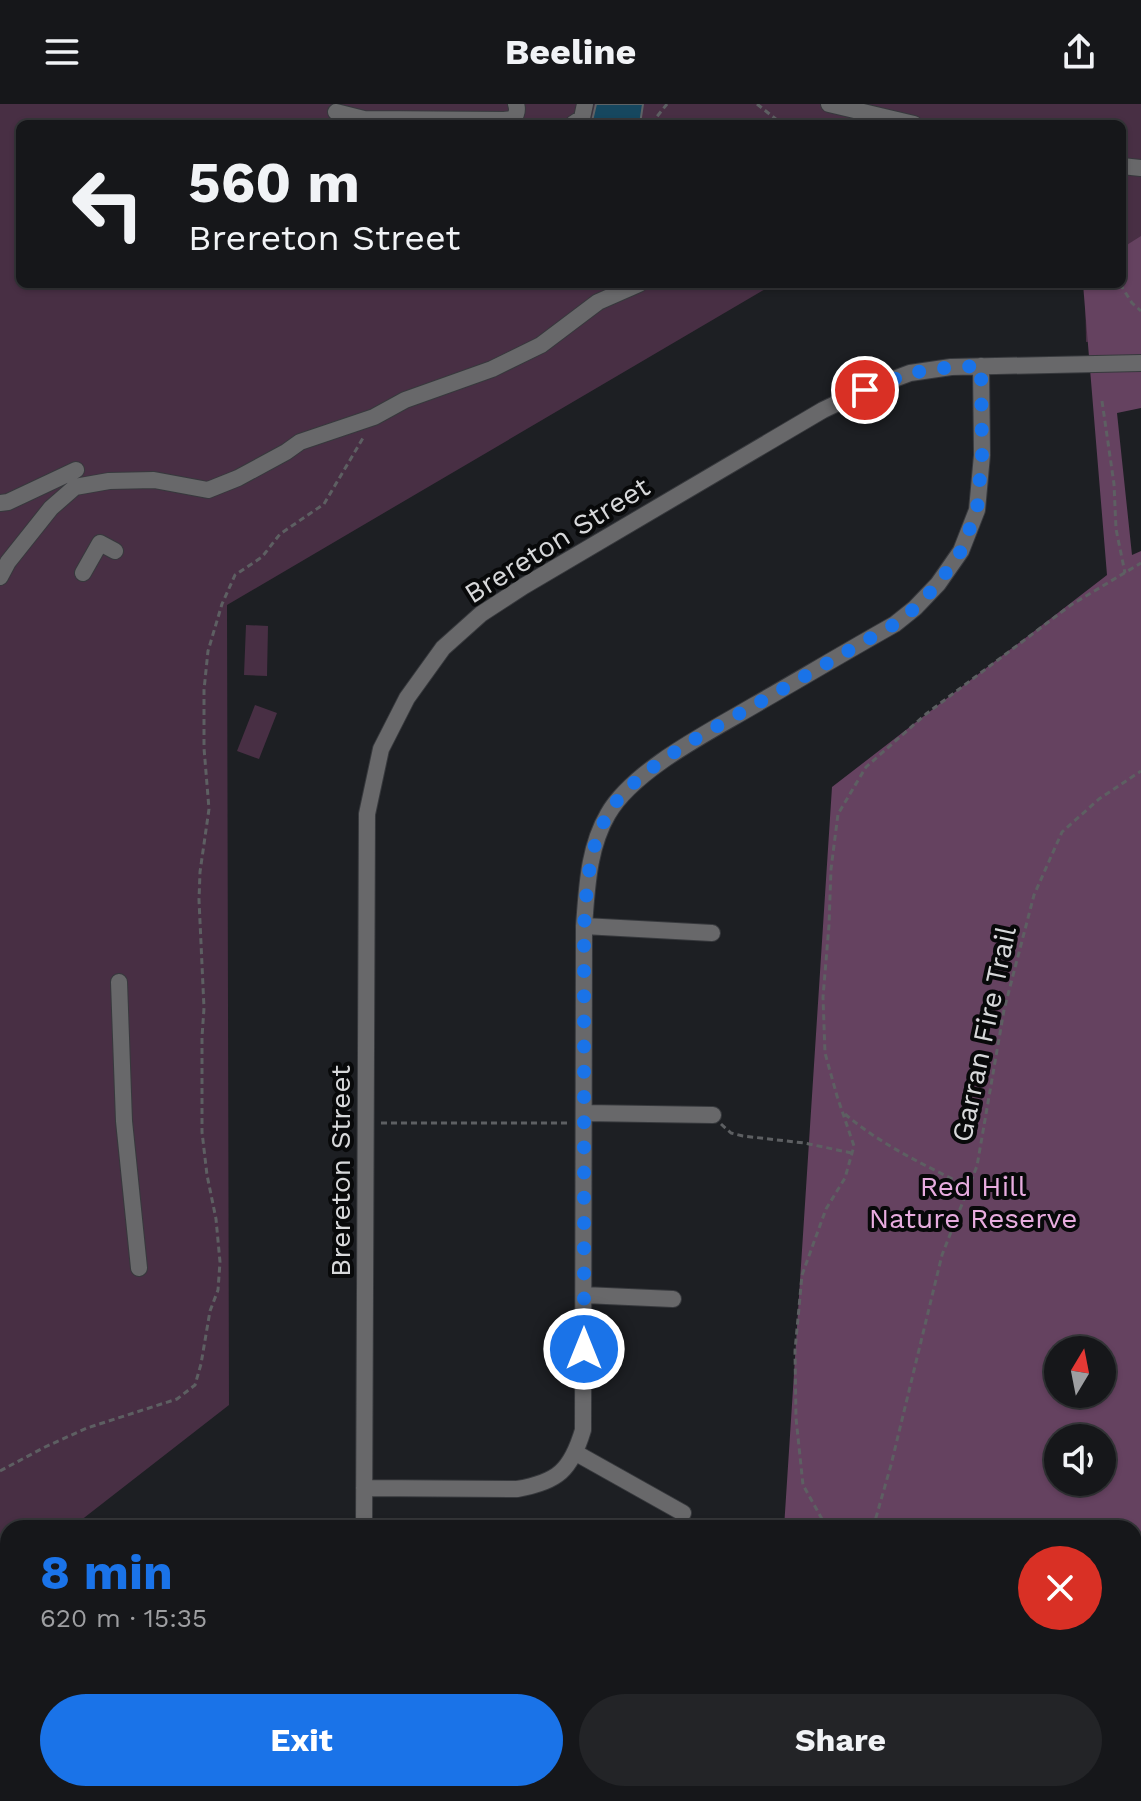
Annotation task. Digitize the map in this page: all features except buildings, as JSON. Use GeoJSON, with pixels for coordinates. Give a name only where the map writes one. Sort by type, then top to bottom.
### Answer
{"type":"FeatureCollection","features":[{"type":"Feature","properties":{"kind":"street"},"geometry":{"type":"LineString","coordinates":[[336,112],[364,119],[504,120],[515,117],[516,104]]}},
{"type":"Feature","properties":{"kind":"street"},"geometry":{"type":"LineString","coordinates":[[829,104],[871,119]]}},
{"type":"Feature","properties":{"kind":"street"},"geometry":{"type":"LineString","coordinates":[[0,577],[8,562],[51,508],[75,487],[109,481],[154,480],[208,490],[238,478],[300,442],[374,417],[405,400],[492,369],[541,345],[598,302],[630,288]]}},
{"type":"Feature","properties":{"kind":"street","name":"Brereton Street"},"geometry":{"type":"LineString","coordinates":[[364,1520],[358,1124],[367,814],[381,749],[407,698],[443,648],[481,614],[823,410],[865,390],[910,373],[951,367],[1141,363]]}},
{"type":"Feature","properties":{"kind":"street"},"geometry":{"type":"LineString","coordinates":[[364,1488],[517,1489],[541,1485],[561,1472],[576,1453],[583,1430],[584,926],[593,851],[608,814],[629,788],[675,751],[895,624],[938,584],[961,551],[977,510],[982,455],[981,366]]}},
{"type":"Feature","properties":{"kind":"street"},"geometry":{"type":"LineString","coordinates":[[0,503],[76,470]]}},
{"type":"Feature","properties":{"kind":"street"},"geometry":{"type":"LineString","coordinates":[[83,573],[100,543],[115,551]]}},
{"type":"Feature","properties":{"kind":"street"},"geometry":{"type":"LineString","coordinates":[[584,926],[712,933]]}},
{"type":"Feature","properties":{"kind":"street"},"geometry":{"type":"LineString","coordinates":[[119,982],[124,1121],[139,1268]]}},
{"type":"Feature","properties":{"kind":"street"},"geometry":{"type":"LineString","coordinates":[[585,1118],[713,1115]]}},
{"type":"Feature","properties":{"kind":"street"},"geometry":{"type":"LineString","coordinates":[[584,1295],[673,1299]]}},
{"type":"Feature","properties":{"kind":"street"},"geometry":{"type":"LineString","coordinates":[[576,1453],[683,1513]]}},
{"type":"Feature","properties":{"kind":"path"},"geometry":{"type":"LineString","coordinates":[[654,120],[667,104]]}},
{"type":"Feature","properties":{"kind":"path"},"geometry":{"type":"LineString","coordinates":[[757,104],[777,120]]}},
{"type":"Feature","properties":{"kind":"path"},"geometry":{"type":"LineString","coordinates":[[1123,288],[1141,311]]}},
{"type":"Feature","properties":{"kind":"path"},"geometry":{"type":"LineString","coordinates":[[1102,401],[1114,484],[1116,529],[1125,573]]}},
{"type":"Feature","properties":{"kind":"path"},"geometry":{"type":"LineString","coordinates":[[0,1471],[87,1428],[177,1399],[195,1385],[210,1311],[218,1290],[220,1262],[202,1132],[204,1008],[199,900],[209,809],[204,748],[208,651],[235,575],[262,557],[280,534],[324,504],[374,417]]}},
{"type":"Feature","properties":{"kind":"path"},"geometry":{"type":"LineString","coordinates":[[823,1520],[803,1485],[796,1418],[795,1351],[802,1275],[826,1209],[845,1178],[854,1146],[825,1053],[823,997],[831,869],[838,814],[866,767],[926,714],[1071,605],[1141,563]]}},
{"type":"Feature","properties":{"kind":"path","name":"Garran Fire Trail"},"geometry":{"type":"LineString","coordinates":[[875,1520],[942,1255],[977,1166],[1004,1010],[1034,895],[1062,832],[1099,799],[1141,771]]}},
{"type":"Feature","properties":{"kind":"path"},"geometry":{"type":"LineString","coordinates":[[349,1093],[358,1124],[349,1139]]}},
{"type":"Feature","properties":{"kind":"path"},"geometry":{"type":"LineString","coordinates":[[842,1112],[862,1129],[894,1148],[969,1187]]}},
{"type":"Feature","properties":{"kind":"path"},"geometry":{"type":"LineString","coordinates":[[713,1115],[731,1133],[852,1153]]}},
{"type":"Feature","properties":{"kind":"path"},"geometry":{"type":"LineString","coordinates":[[358,1124],[585,1118]]}},
{"type":"Feature","properties":{"kind":"shaded area"},"geometry":{"type":"Polygon","coordinates":[[[0,104],[1141,104],[1141,338],[1086,342],[1085,288],[1126,288],[1126,120],[16,120],[16,288],[767,288],[227,605],[229,1405],[81,1520],[0,1520],[0,104]]]}},
{"type":"Feature","properties":{"kind":"shaded area"},"geometry":{"type":"Polygon","coordinates":[[[246,625],[268,626],[267,676],[244,675],[246,625]]]}},
{"type":"Feature","properties":{"kind":"shaded area"},"geometry":{"type":"Polygon","coordinates":[[[255,705],[277,713],[259,759],[237,751],[255,705]]]}},
{"type":"Feature","properties":{"kind":"green space","name":"Red Hill Nature Reserve"},"geometry":{"type":"Polygon","coordinates":[[[1141,236],[1141,408],[1117,413],[1132,555],[1141,551],[1141,1520],[785,1520],[832,787],[1107,575],[1083,288],[1126,288],[1126,245],[1141,236]]]}},
{"type":"Feature","properties":{"kind":"route"},"geometry":{"type":"LineString","coordinates":[[584,1349],[584,926],[593,851],[608,814],[629,788],[675,751],[895,624],[915,608],[938,584],[961,551],[977,510],[982,455],[981,366],[910,373],[865,390]]}}]}
